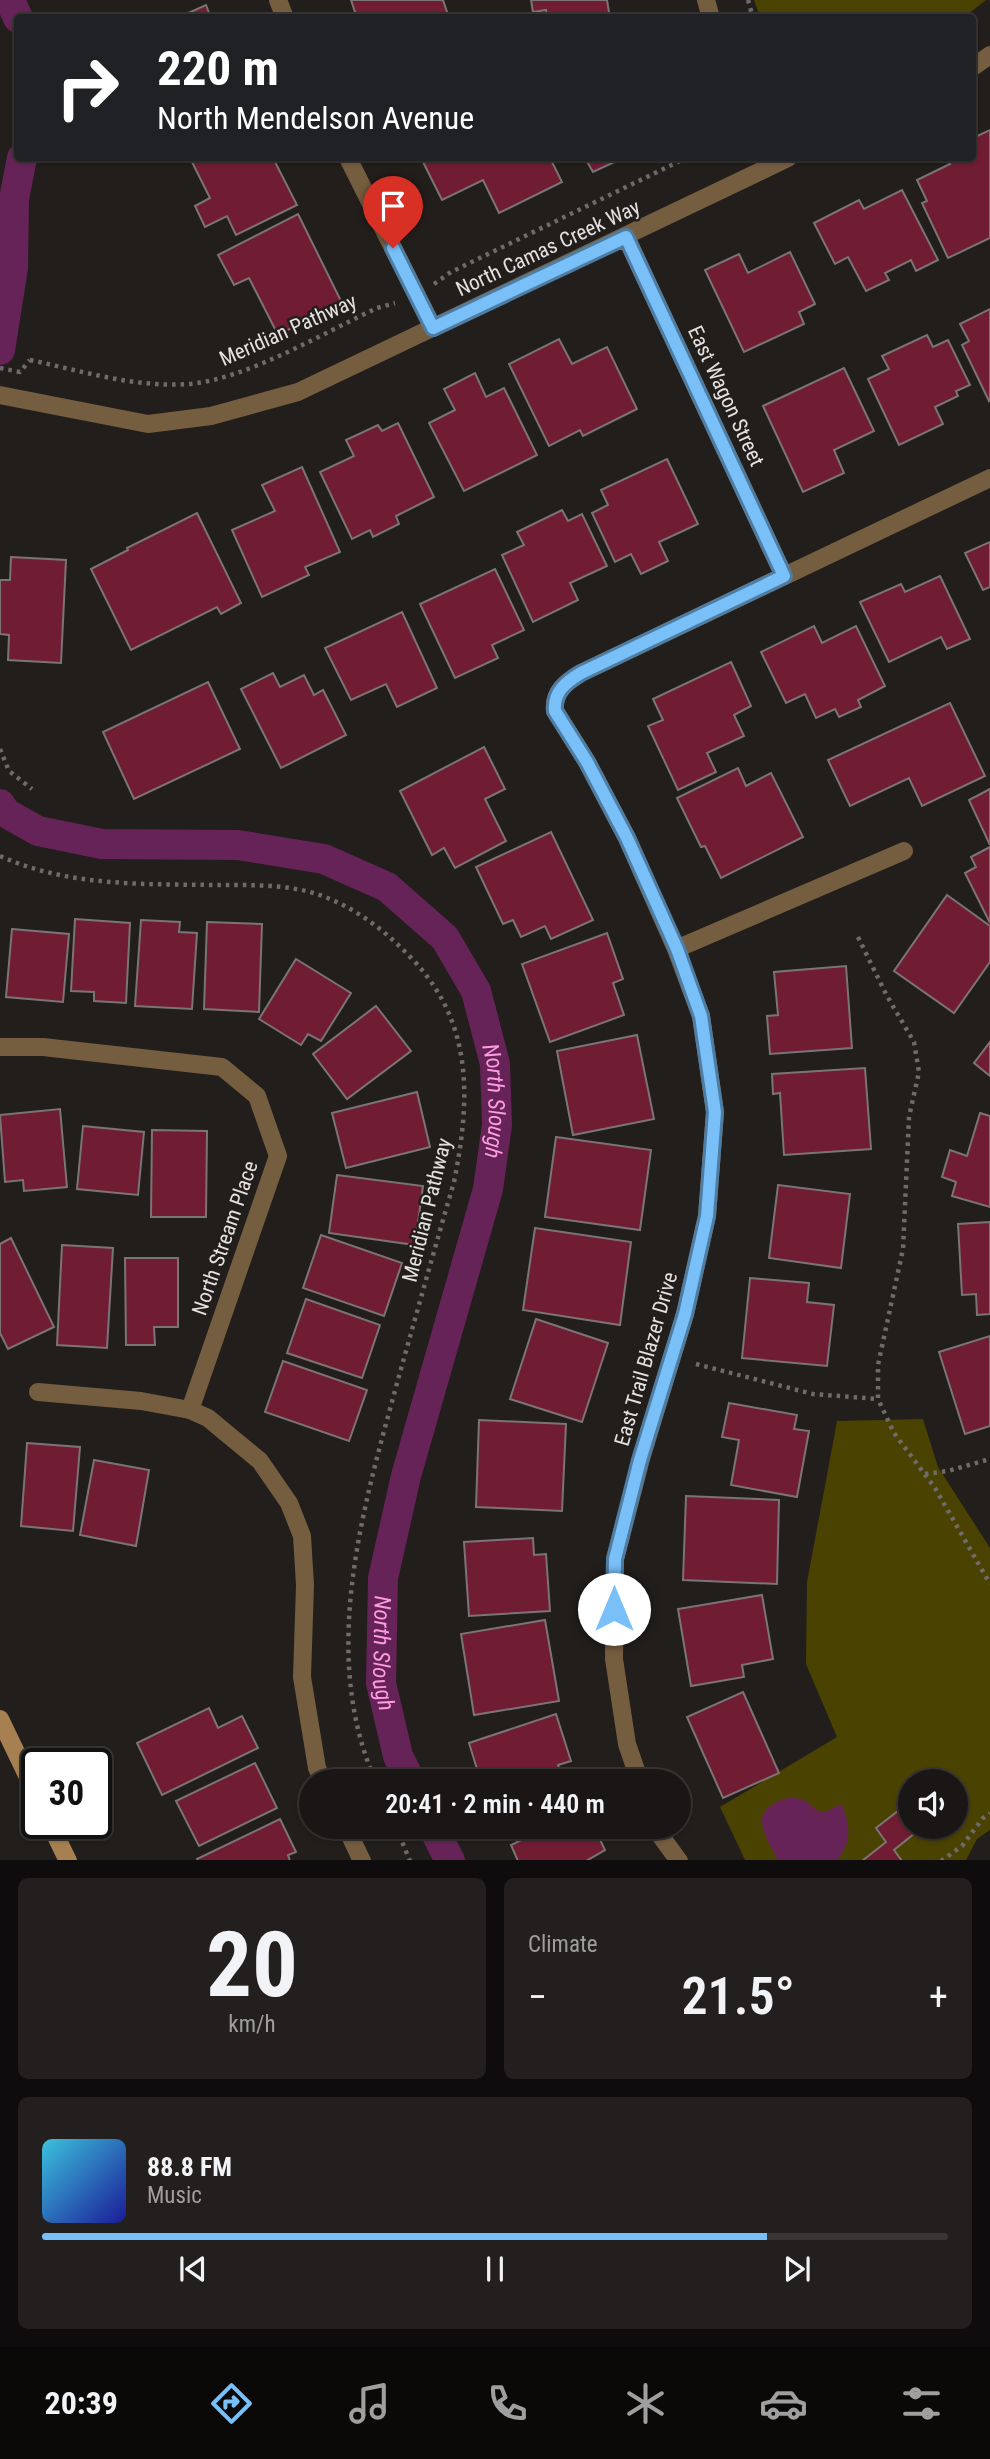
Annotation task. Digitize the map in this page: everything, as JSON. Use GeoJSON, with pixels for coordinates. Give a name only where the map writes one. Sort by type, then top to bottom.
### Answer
{"type":"FeatureCollection","features":[{"type":"Feature","properties":{"kind":"main road"},"geometry":{"type":"LineString","coordinates":[[0,1719],[21,1763]]}},
{"type":"Feature","properties":{"kind":"main road"},"geometry":{"type":"LineString","coordinates":[[58,1839],[68,1860]]}},
{"type":"Feature","properties":{"kind":"street"},"geometry":{"type":"LineString","coordinates":[[350,161],[433,328]]}},
{"type":"Feature","properties":{"kind":"street","name":"North Camas Creek Way"},"geometry":{"type":"LineString","coordinates":[[0,395],[148,424],[211,416],[298,392],[626,237],[775,161]]}},
{"type":"Feature","properties":{"kind":"street","name":"East Wagon Street"},"geometry":{"type":"LineString","coordinates":[[626,237],[784,576]]}},
{"type":"Feature","properties":{"kind":"street"},"geometry":{"type":"LineString","coordinates":[[784,576],[990,478]]}},
{"type":"Feature","properties":{"kind":"street","name":"East Trail Blazer Drive"},"geometry":{"type":"LineString","coordinates":[[636,1769],[627,1744],[614,1659],[615,1559],[640,1460],[685,1314],[707,1216],[715,1112],[701,1016],[677,949],[627,838],[587,762],[555,711],[554,703],[566,682],[581,673],[784,576]]}},
{"type":"Feature","properties":{"kind":"street"},"geometry":{"type":"LineString","coordinates":[[677,949],[904,851]]}},
{"type":"Feature","properties":{"kind":"street","name":"North Stream Place"},"geometry":{"type":"LineString","coordinates":[[0,1047],[43,1047],[222,1067],[257,1096],[278,1156],[190,1410]]}},
{"type":"Feature","properties":{"kind":"street"},"geometry":{"type":"LineString","coordinates":[[38,1392],[141,1401],[190,1410],[208,1418],[260,1461],[289,1503],[302,1536],[305,1586],[302,1677],[318,1769]]}},
{"type":"Feature","properties":{"kind":"street"},"geometry":{"type":"LineString","coordinates":[[352,1839],[362,1860]]}},
{"type":"Feature","properties":{"kind":"street"},"geometry":{"type":"LineString","coordinates":[[663,1839],[678,1860]]}},
{"type":"Feature","properties":{"kind":"path"},"geometry":{"type":"LineString","coordinates":[[442,280],[451,272],[681,161]]}},
{"type":"Feature","properties":{"kind":"path","name":"Meridian Pathway"},"geometry":{"type":"LineString","coordinates":[[0,368],[20,372],[30,360],[127,381],[190,384],[240,372],[377,308],[387,307]]}},
{"type":"Feature","properties":{"kind":"path"},"geometry":{"type":"LineString","coordinates":[[28,370],[30,360]]}},
{"type":"Feature","properties":{"kind":"path"},"geometry":{"type":"LineString","coordinates":[[0,749],[9,771],[32,789]]}},
{"type":"Feature","properties":{"kind":"path","name":"Meridian Pathway"},"geometry":{"type":"LineString","coordinates":[[0,856],[45,872],[79,878],[133,883],[267,885],[296,889],[328,898],[363,916],[397,942],[427,975],[449,1013],[460,1051],[466,1090],[463,1137],[454,1182],[371,1479],[359,1535],[349,1623],[351,1689],[356,1725],[371,1769]]}},
{"type":"Feature","properties":{"kind":"path"},"geometry":{"type":"LineString","coordinates":[[858,937],[887,996],[914,1042],[919,1072],[909,1117],[903,1249],[878,1365],[878,1399],[894,1433],[925,1474],[990,1584]]}},
{"type":"Feature","properties":{"kind":"path"},"geometry":{"type":"LineString","coordinates":[[696,1364],[813,1394],[878,1399]]}},
{"type":"Feature","properties":{"kind":"path"},"geometry":{"type":"LineString","coordinates":[[925,1474],[948,1471],[990,1459]]}},
{"type":"Feature","properties":{"kind":"path"},"geometry":{"type":"LineString","coordinates":[[941,1860],[962,1846],[983,1818],[990,1813]]}},
{"type":"Feature","properties":{"kind":"path"},"geometry":{"type":"LineString","coordinates":[[401,1839],[410,1860]]}},
{"type":"Feature","properties":{"kind":"shaded area"},"geometry":{"type":"Polygon","coordinates":[[[754,0],[986,0],[968,14],[759,14],[754,0]]]}},
{"type":"Feature","properties":{"kind":"shaded area"},"geometry":{"type":"Polygon","coordinates":[[[923,1419],[938,1467],[990,1548],[990,1830],[977,1839],[966,1860],[745,1860],[720,1807],[837,1737],[806,1664],[807,1582],[837,1421],[923,1419]]]}},
{"type":"Feature","properties":{"kind":"shaded area"},"geometry":{"type":"Polygon","coordinates":[[[791,1797],[804,1800],[819,1812],[841,1804],[847,1819],[848,1833],[845,1847],[837,1860],[778,1860],[764,1830],[763,1815],[777,1802],[791,1797]]]}},
{"type":"Feature","properties":{"kind":"building"},"geometry":{"type":"Polygon","coordinates":[[[351,0],[443,0],[448,14],[356,14],[351,0]]]}},
{"type":"Feature","properties":{"kind":"building"},"geometry":{"type":"Polygon","coordinates":[[[531,0],[607,0],[609,14],[546,14],[546,10],[533,12],[531,0]]]}},
{"type":"Feature","properties":{"kind":"building"},"geometry":{"type":"Polygon","coordinates":[[[206,5],[209,14],[186,14],[206,5]]]}},
{"type":"Feature","properties":{"kind":"building"},"geometry":{"type":"Polygon","coordinates":[[[990,130],[990,238],[948,258],[922,203],[927,201],[917,180],[950,164],[948,161],[976,161],[976,137],[990,130]]]}},
{"type":"Feature","properties":{"kind":"building"},"geometry":{"type":"Polygon","coordinates":[[[192,161],[275,161],[297,205],[236,235],[227,216],[205,227],[195,206],[210,198],[192,161]]]}},
{"type":"Feature","properties":{"kind":"building"},"geometry":{"type":"Polygon","coordinates":[[[422,161],[552,161],[562,182],[499,213],[483,180],[442,200],[422,161]]]}},
{"type":"Feature","properties":{"kind":"building"},"geometry":{"type":"Polygon","coordinates":[[[587,161],[617,161],[593,172],[587,161]]]}},
{"type":"Feature","properties":{"kind":"building"},"geometry":{"type":"Polygon","coordinates":[[[902,190],[938,260],[916,271],[911,260],[885,273],[889,280],[866,291],[848,257],[835,264],[814,223],[859,200],[864,209],[902,190]]]}},
{"type":"Feature","properties":{"kind":"building"},"geometry":{"type":"Polygon","coordinates":[[[298,214],[342,303],[278,335],[249,278],[234,285],[218,255],[298,214]]]}},
{"type":"Feature","properties":{"kind":"building"},"geometry":{"type":"Polygon","coordinates":[[[790,252],[815,304],[799,312],[804,324],[744,352],[705,270],[739,254],[748,273],[790,252]]]}},
{"type":"Feature","properties":{"kind":"building"},"geometry":{"type":"Polygon","coordinates":[[[990,309],[989,401],[962,345],[969,341],[960,324],[990,309]]]}},
{"type":"Feature","properties":{"kind":"building"},"geometry":{"type":"Polygon","coordinates":[[[927,335],[933,347],[948,340],[970,385],[956,391],[958,396],[935,407],[943,424],[899,445],[868,379],[889,369],[882,356],[927,335]]]}},
{"type":"Feature","properties":{"kind":"building"},"geometry":{"type":"Polygon","coordinates":[[[559,339],[572,364],[607,347],[637,409],[583,436],[580,430],[549,446],[509,364],[559,339]]]}},
{"type":"Feature","properties":{"kind":"building"},"geometry":{"type":"Polygon","coordinates":[[[844,368],[874,431],[834,450],[844,473],[803,492],[763,406],[844,368]]]}},
{"type":"Feature","properties":{"kind":"building"},"geometry":{"type":"Polygon","coordinates":[[[475,373],[486,397],[504,388],[537,455],[464,491],[429,423],[455,410],[444,389],[475,373]]]}},
{"type":"Feature","properties":{"kind":"building"},"geometry":{"type":"Polygon","coordinates":[[[398,423],[434,497],[396,516],[399,524],[373,537],[370,530],[352,539],[320,472],[354,456],[346,440],[378,425],[382,431],[398,423]]]}},
{"type":"Feature","properties":{"kind":"building"},"geometry":{"type":"Polygon","coordinates":[[[667,459],[698,524],[659,542],[668,561],[641,574],[631,554],[615,562],[592,513],[608,505],[601,490],[667,459]]]}},
{"type":"Feature","properties":{"kind":"building"},"geometry":{"type":"Polygon","coordinates":[[[302,467],[340,552],[305,567],[309,575],[262,597],[232,530],[275,511],[262,485],[302,467]]]}},
{"type":"Feature","properties":{"kind":"building"},"geometry":{"type":"Polygon","coordinates":[[[562,510],[568,521],[582,514],[607,566],[570,583],[578,600],[533,622],[502,555],[524,545],[517,532],[562,510]]]}},
{"type":"Feature","properties":{"kind":"building"},"geometry":{"type":"Polygon","coordinates":[[[197,513],[241,603],[221,614],[217,607],[131,650],[91,569],[197,513]]]}},
{"type":"Feature","properties":{"kind":"building"},"geometry":{"type":"Polygon","coordinates":[[[990,542],[990,587],[983,590],[965,553],[990,542]]]}},
{"type":"Feature","properties":{"kind":"building"},"geometry":{"type":"Polygon","coordinates":[[[11,557],[66,560],[61,663],[8,660],[9,635],[0,634],[0,580],[10,580],[11,557]]]}},
{"type":"Feature","properties":{"kind":"building"},"geometry":{"type":"Polygon","coordinates":[[[495,569],[524,630],[492,645],[498,658],[455,678],[420,604],[495,569]]]}},
{"type":"Feature","properties":{"kind":"building"},"geometry":{"type":"Polygon","coordinates":[[[940,576],[970,639],[947,649],[941,637],[889,662],[860,602],[901,584],[905,592],[940,576]]]}},
{"type":"Feature","properties":{"kind":"building"},"geometry":{"type":"Polygon","coordinates":[[[402,612],[437,688],[397,707],[386,684],[351,700],[325,648],[402,612]]]}},
{"type":"Feature","properties":{"kind":"building"},"geometry":{"type":"Polygon","coordinates":[[[814,626],[822,643],[856,626],[885,686],[858,700],[861,707],[839,717],[835,709],[816,718],[805,694],[786,703],[761,652],[814,626]]]}},
{"type":"Feature","properties":{"kind":"building"},"geometry":{"type":"Polygon","coordinates":[[[731,662],[751,706],[734,715],[744,736],[707,753],[716,772],[678,790],[648,726],[663,720],[653,699],[731,662]]]}},
{"type":"Feature","properties":{"kind":"building"},"geometry":{"type":"Polygon","coordinates":[[[273,673],[280,687],[304,675],[314,695],[323,690],[346,735],[281,768],[241,689],[273,673]]]}},
{"type":"Feature","properties":{"kind":"building"},"geometry":{"type":"Polygon","coordinates":[[[208,682],[240,749],[134,799],[103,732],[208,682]]]}},
{"type":"Feature","properties":{"kind":"building"},"geometry":{"type":"Polygon","coordinates":[[[950,703],[985,776],[922,806],[909,778],[850,806],[828,760],[950,703]]]}},
{"type":"Feature","properties":{"kind":"building"},"geometry":{"type":"Polygon","coordinates":[[[484,747],[505,789],[485,799],[506,841],[455,868],[444,848],[432,855],[400,791],[484,747]]]}},
{"type":"Feature","properties":{"kind":"building"},"geometry":{"type":"Polygon","coordinates":[[[738,768],[746,786],[771,773],[803,837],[721,878],[705,846],[701,847],[677,798],[738,768]]]}},
{"type":"Feature","properties":{"kind":"building"},"geometry":{"type":"Polygon","coordinates":[[[990,789],[990,845],[969,800],[990,789]]]}},
{"type":"Feature","properties":{"kind":"building"},"geometry":{"type":"Polygon","coordinates":[[[551,832],[593,920],[551,939],[545,926],[521,937],[513,920],[503,924],[476,867],[551,832]]]}},
{"type":"Feature","properties":{"kind":"building"},"geometry":{"type":"Polygon","coordinates":[[[990,847],[990,923],[965,873],[976,867],[971,857],[990,847]]]}},
{"type":"Feature","properties":{"kind":"building"},"geometry":{"type":"Polygon","coordinates":[[[947,895],[990,926],[990,962],[954,1013],[894,971],[947,895]]]}},
{"type":"Feature","properties":{"kind":"building"},"geometry":{"type":"Polygon","coordinates":[[[75,919],[130,923],[126,1003],[94,1001],[94,992],[71,991],[75,919]]]}},
{"type":"Feature","properties":{"kind":"building"},"geometry":{"type":"Polygon","coordinates":[[[141,920],[180,922],[179,932],[197,933],[192,1009],[135,1006],[141,920]]]}},
{"type":"Feature","properties":{"kind":"building"},"geometry":{"type":"Polygon","coordinates":[[[207,922],[262,924],[259,1012],[204,1009],[207,922]]]}},
{"type":"Feature","properties":{"kind":"building"},"geometry":{"type":"Polygon","coordinates":[[[12,929],[69,934],[63,1002],[6,997],[12,929]]]}},
{"type":"Feature","properties":{"kind":"building"},"geometry":{"type":"Polygon","coordinates":[[[607,933],[623,979],[613,983],[624,1015],[550,1042],[522,964],[607,933]]]}},
{"type":"Feature","properties":{"kind":"building"},"geometry":{"type":"Polygon","coordinates":[[[296,959],[351,993],[321,1041],[308,1034],[301,1045],[259,1019],[296,959]]]}},
{"type":"Feature","properties":{"kind":"building"},"geometry":{"type":"Polygon","coordinates":[[[846,966],[852,1048],[770,1054],[767,1016],[778,1015],[774,972],[846,966]]]}},
{"type":"Feature","properties":{"kind":"building"},"geometry":{"type":"Polygon","coordinates":[[[376,1006],[411,1051],[347,1099],[313,1054],[376,1006]]]}},
{"type":"Feature","properties":{"kind":"building"},"geometry":{"type":"Polygon","coordinates":[[[637,1035],[654,1119],[573,1135],[557,1051],[637,1035]]]}},
{"type":"Feature","properties":{"kind":"building"},"geometry":{"type":"Polygon","coordinates":[[[990,1042],[990,1076],[974,1063],[990,1042]]]}},
{"type":"Feature","properties":{"kind":"building"},"geometry":{"type":"Polygon","coordinates":[[[865,1068],[871,1149],[784,1155],[780,1093],[773,1094],[772,1074],[865,1068]]]}},
{"type":"Feature","properties":{"kind":"building"},"geometry":{"type":"Polygon","coordinates":[[[417,1092],[430,1147],[346,1168],[332,1113],[417,1092]]]}},
{"type":"Feature","properties":{"kind":"building"},"geometry":{"type":"Polygon","coordinates":[[[60,1109],[67,1187],[24,1191],[23,1180],[5,1182],[0,1115],[60,1109]]]}},
{"type":"Feature","properties":{"kind":"building"},"geometry":{"type":"Polygon","coordinates":[[[980,1113],[990,1116],[990,1207],[952,1196],[956,1182],[942,1177],[950,1150],[967,1156],[980,1113]]]}},
{"type":"Feature","properties":{"kind":"building"},"geometry":{"type":"Polygon","coordinates":[[[83,1126],[144,1132],[138,1195],[77,1189],[83,1126]]]}},
{"type":"Feature","properties":{"kind":"building"},"geometry":{"type":"Polygon","coordinates":[[[152,1130],[207,1131],[206,1217],[151,1217],[152,1130]]]}},
{"type":"Feature","properties":{"kind":"building"},"geometry":{"type":"Polygon","coordinates":[[[556,1137],[651,1150],[640,1230],[545,1217],[556,1137]]]}},
{"type":"Feature","properties":{"kind":"building"},"geometry":{"type":"Polygon","coordinates":[[[337,1175],[423,1186],[415,1245],[329,1233],[337,1175]]]}},
{"type":"Feature","properties":{"kind":"building"},"geometry":{"type":"Polygon","coordinates":[[[778,1185],[850,1194],[841,1268],[769,1258],[778,1185]]]}},
{"type":"Feature","properties":{"kind":"building"},"geometry":{"type":"Polygon","coordinates":[[[990,1222],[990,1314],[977,1315],[976,1294],[962,1295],[958,1224],[990,1222]]]}},
{"type":"Feature","properties":{"kind":"building"},"geometry":{"type":"Polygon","coordinates":[[[535,1228],[631,1242],[620,1325],[523,1310],[535,1228]]]}},
{"type":"Feature","properties":{"kind":"building"},"geometry":{"type":"Polygon","coordinates":[[[321,1235],[402,1263],[384,1316],[303,1288],[321,1235]]]}},
{"type":"Feature","properties":{"kind":"building"},"geometry":{"type":"Polygon","coordinates":[[[11,1238],[54,1327],[8,1349],[0,1333],[0,1244],[11,1238]]]}},
{"type":"Feature","properties":{"kind":"building"},"geometry":{"type":"Polygon","coordinates":[[[62,1245],[113,1248],[107,1348],[57,1345],[62,1245]]]}},
{"type":"Feature","properties":{"kind":"building"},"geometry":{"type":"Polygon","coordinates":[[[125,1258],[178,1258],[178,1327],[154,1327],[155,1345],[126,1345],[125,1258]]]}},
{"type":"Feature","properties":{"kind":"building"},"geometry":{"type":"Polygon","coordinates":[[[750,1278],[809,1283],[807,1302],[834,1305],[827,1366],[742,1358],[750,1278]]]}},
{"type":"Feature","properties":{"kind":"building"},"geometry":{"type":"Polygon","coordinates":[[[306,1299],[380,1325],[362,1378],[287,1353],[306,1299]]]}},
{"type":"Feature","properties":{"kind":"building"},"geometry":{"type":"Polygon","coordinates":[[[536,1319],[608,1343],[582,1422],[510,1399],[536,1319]]]}},
{"type":"Feature","properties":{"kind":"building"},"geometry":{"type":"Polygon","coordinates":[[[990,1336],[990,1426],[965,1434],[939,1352],[990,1336]]]}},
{"type":"Feature","properties":{"kind":"building"},"geometry":{"type":"Polygon","coordinates":[[[283,1361],[367,1390],[349,1441],[265,1412],[283,1361]]]}},
{"type":"Feature","properties":{"kind":"building"},"geometry":{"type":"Polygon","coordinates":[[[729,1403],[797,1415],[794,1429],[809,1431],[797,1497],[731,1485],[739,1440],[722,1437],[729,1403]]]}},
{"type":"Feature","properties":{"kind":"building"},"geometry":{"type":"Polygon","coordinates":[[[479,1420],[566,1424],[562,1511],[476,1507],[479,1420]]]}},
{"type":"Feature","properties":{"kind":"building"},"geometry":{"type":"Polygon","coordinates":[[[27,1443],[80,1447],[73,1531],[21,1526],[27,1443]]]}},
{"type":"Feature","properties":{"kind":"building"},"geometry":{"type":"Polygon","coordinates":[[[94,1460],[149,1470],[136,1546],[80,1535],[94,1460]]]}},
{"type":"Feature","properties":{"kind":"building"},"geometry":{"type":"Polygon","coordinates":[[[686,1496],[779,1500],[777,1584],[683,1580],[686,1496]]]}},
{"type":"Feature","properties":{"kind":"building"},"geometry":{"type":"Polygon","coordinates":[[[533,1538],[534,1555],[546,1554],[550,1611],[469,1616],[464,1542],[533,1538]]]}},
{"type":"Feature","properties":{"kind":"building"},"geometry":{"type":"Polygon","coordinates":[[[762,1595],[773,1659],[742,1665],[744,1677],[691,1686],[678,1609],[762,1595]]]}},
{"type":"Feature","properties":{"kind":"building"},"geometry":{"type":"Polygon","coordinates":[[[545,1620],[559,1701],[474,1715],[461,1634],[545,1620]]]}},
{"type":"Feature","properties":{"kind":"building"},"geometry":{"type":"Polygon","coordinates":[[[743,1692],[779,1773],[723,1798],[687,1717],[743,1692]]]}},
{"type":"Feature","properties":{"kind":"building"},"geometry":{"type":"Polygon","coordinates":[[[209,1708],[218,1728],[242,1716],[258,1748],[162,1795],[137,1743],[209,1708]]]}},
{"type":"Feature","properties":{"kind":"building"},"geometry":{"type":"Polygon","coordinates":[[[556,1714],[571,1761],[558,1765],[559,1769],[477,1769],[469,1743],[556,1714]]]}},
{"type":"Feature","properties":{"kind":"building"},"geometry":{"type":"Polygon","coordinates":[[[255,1763],[277,1808],[199,1846],[176,1801],[255,1763]]]}},
{"type":"Feature","properties":{"kind":"building"},"geometry":{"type":"Polygon","coordinates":[[[898,1811],[898,1839],[908,1839],[894,1850],[901,1860],[863,1860],[886,1842],[876,1828],[898,1811]]]}},
{"type":"Feature","properties":{"kind":"building"},"geometry":{"type":"Polygon","coordinates":[[[280,1819],[296,1852],[288,1855],[290,1860],[197,1859],[280,1819]]]}},
{"type":"Feature","properties":{"kind":"building"},"geometry":{"type":"Polygon","coordinates":[[[523,1839],[600,1839],[605,1850],[588,1860],[518,1860],[511,1845],[523,1839]]]}},
{"type":"Feature","properties":{"kind":"waterway","name":"North Slough"},"geometry":{"type":"LineString","coordinates":[[10,0],[16,14]]}},
{"type":"Feature","properties":{"kind":"waterway","name":"North Slough"},"geometry":{"type":"LineString","coordinates":[[0,350],[13,268],[14,199],[21,161]]}},
{"type":"Feature","properties":{"kind":"waterway","name":"North Slough"},"geometry":{"type":"LineString","coordinates":[[0,804],[6,813],[38,831],[102,844],[238,845],[324,859],[387,887],[445,938],[476,991],[495,1064],[497,1125],[488,1189],[406,1476],[383,1578],[381,1683],[398,1756],[404,1769]]}},
{"type":"Feature","properties":{"kind":"waterway","name":"North Slough"},"geometry":{"type":"LineString","coordinates":[[439,1839],[450,1860]]}},
{"type":"Feature","properties":{"kind":"route"},"geometry":{"type":"LineString","coordinates":[[393,248],[433,328],[626,237],[784,576],[581,673],[566,682],[554,703],[555,711],[587,762],[627,838],[677,949],[701,1016],[715,1112],[707,1216],[685,1314],[640,1460],[615,1559],[614,1609]]}}]}
